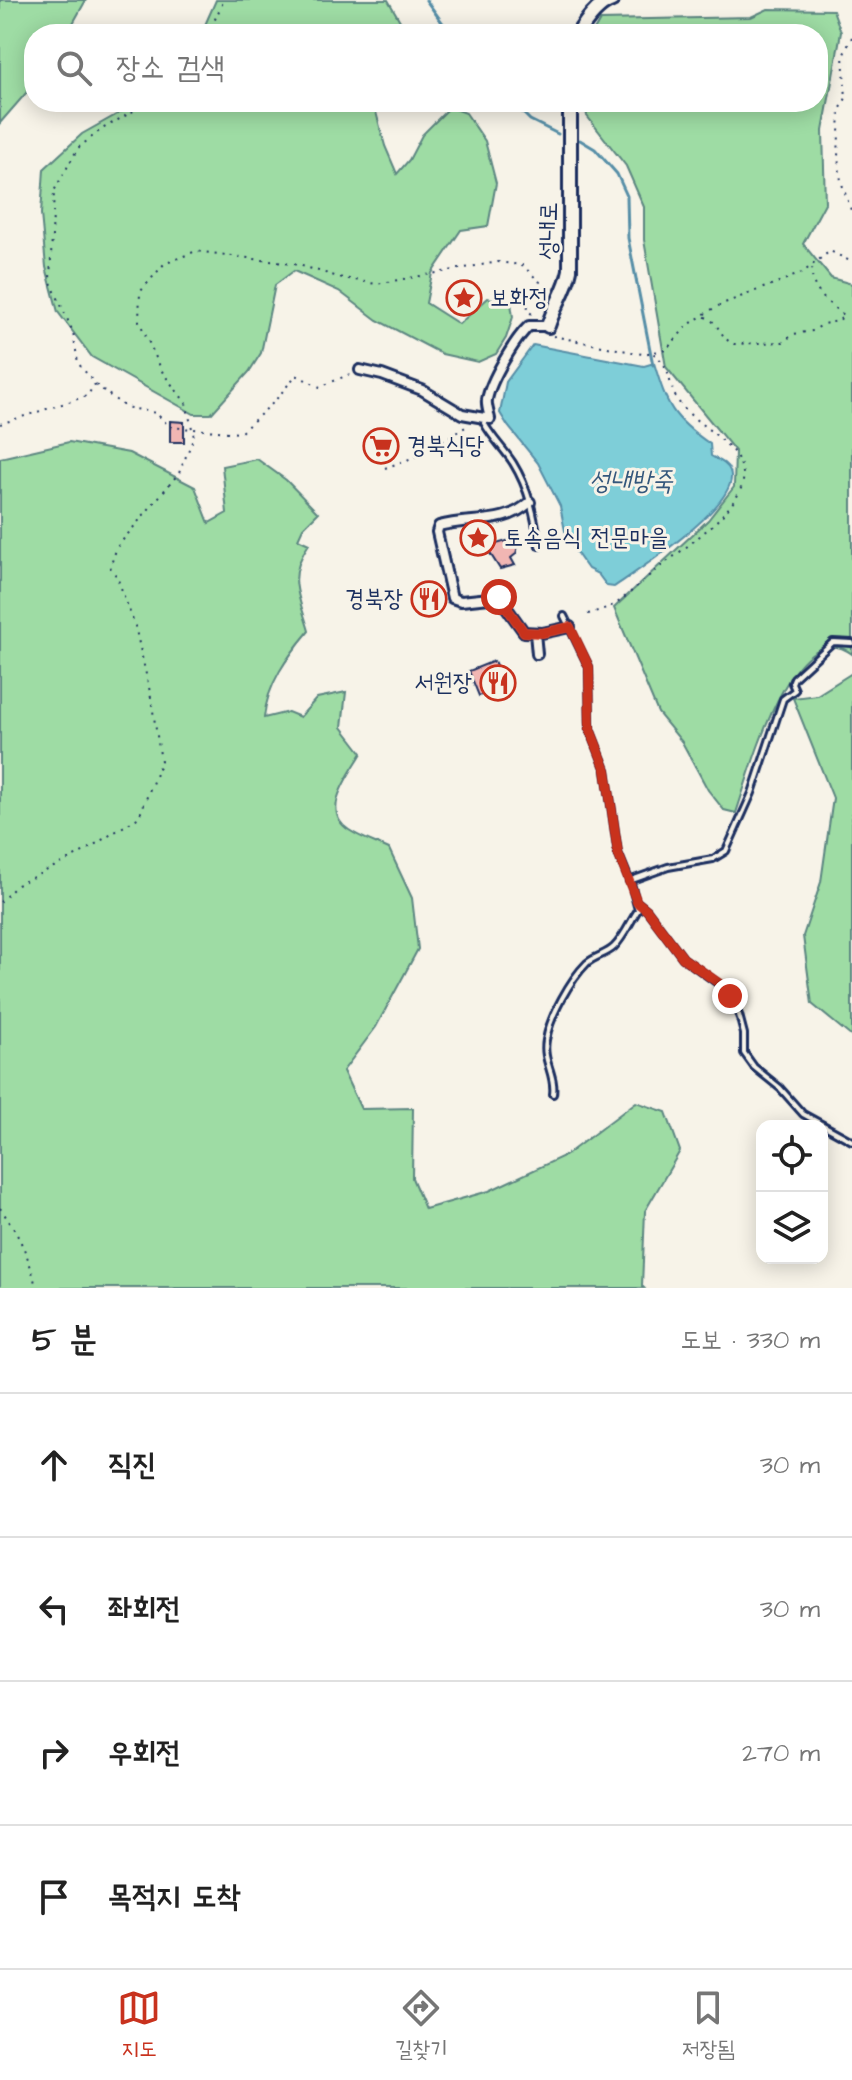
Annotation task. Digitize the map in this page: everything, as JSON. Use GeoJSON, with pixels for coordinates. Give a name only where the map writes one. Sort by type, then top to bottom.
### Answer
{"type":"FeatureCollection","features":[{"type":"Feature","properties":{"kind":"street"},"geometry":{"type":"LineString","coordinates":[[584,24],[603,0]]}},
{"type":"Feature","properties":{"kind":"street"},"geometry":{"type":"LineString","coordinates":[[589,17],[612,0]]}},
{"type":"Feature","properties":{"kind":"street","name":"성내로"},"geometry":{"type":"LineString","coordinates":[[549,331],[553,309],[560,301],[570,270],[570,112]]}},
{"type":"Feature","properties":{"kind":"street"},"geometry":{"type":"LineString","coordinates":[[360,370],[422,390],[462,414],[490,419],[486,401],[522,333],[529,326],[549,331]]}},
{"type":"Feature","properties":{"kind":"street"},"geometry":{"type":"LineString","coordinates":[[530,502],[510,516],[439,526],[437,532],[452,598],[461,601],[499,597],[524,632],[570,627]]}},
{"type":"Feature","properties":{"kind":"street"},"geometry":{"type":"LineString","coordinates":[[535,633],[537,654]]}},
{"type":"Feature","properties":{"kind":"lane"},"geometry":{"type":"LineString","coordinates":[[490,419],[484,423],[522,479],[534,510],[539,546]]}},
{"type":"Feature","properties":{"kind":"lane"},"geometry":{"type":"LineString","coordinates":[[553,1094],[553,1078],[545,1057],[546,1036],[555,1012],[587,963],[614,947],[638,910],[618,853],[606,770],[590,729],[589,667],[564,616]]}},
{"type":"Feature","properties":{"kind":"lane"},"geometry":{"type":"LineString","coordinates":[[629,881],[680,864],[713,859],[726,851],[752,793],[784,696],[793,694],[795,690],[792,683],[794,678],[833,642],[852,643]]}},
{"type":"Feature","properties":{"kind":"lane"},"geometry":{"type":"LineString","coordinates":[[637,902],[647,910],[683,958],[727,990],[742,1023],[744,1053],[754,1067],[780,1088],[803,1114],[852,1141]]}},
{"type":"Feature","properties":{"kind":"path"},"geometry":{"type":"LineString","coordinates":[[213,24],[224,0]]}},
{"type":"Feature","properties":{"kind":"path"},"geometry":{"type":"LineString","coordinates":[[851,13],[852,19]]}},
{"type":"Feature","properties":{"kind":"path"},"geometry":{"type":"LineString","coordinates":[[852,37],[843,56],[846,98],[840,110],[838,157],[841,181],[852,213]]}},
{"type":"Feature","properties":{"kind":"path"},"geometry":{"type":"LineString","coordinates":[[132,112],[78,148],[54,191],[50,280],[73,332],[78,363],[95,384],[125,407],[156,413],[170,427],[240,433],[274,402],[296,375],[320,387],[360,370]]}},
{"type":"Feature","properties":{"kind":"path"},"geometry":{"type":"LineString","coordinates":[[0,902],[17,885],[78,855],[139,817],[161,761],[135,626],[117,577],[110,567],[117,547],[179,473],[194,437],[186,403],[163,373],[139,321],[140,292],[164,264],[196,251],[299,265],[376,284],[498,262],[522,265],[540,282],[538,291],[527,297],[528,311],[549,331],[642,354],[666,350],[687,326],[722,304],[802,273],[830,251],[852,262]]}},
{"type":"Feature","properties":{"kind":"path"},"geometry":{"type":"LineString","coordinates":[[703,316],[713,319],[729,343],[734,344],[783,342],[794,334],[838,321],[844,316],[826,300],[812,280],[814,264]]}},
{"type":"Feature","properties":{"kind":"path"},"geometry":{"type":"LineString","coordinates":[[588,614],[617,602],[694,542],[723,512],[743,481],[742,469],[735,454],[681,406],[672,393],[665,363],[654,353]]}},
{"type":"Feature","properties":{"kind":"path"},"geometry":{"type":"LineString","coordinates":[[0,424],[87,396],[95,384]]}},
{"type":"Feature","properties":{"kind":"path"},"geometry":{"type":"LineString","coordinates":[[385,468],[415,457],[463,427],[490,419]]}},
{"type":"Feature","properties":{"kind":"path"},"geometry":{"type":"LineString","coordinates":[[0,1208],[18,1233],[32,1268],[36,1288]]}},
{"type":"Feature","properties":{"kind":"green space"},"geometry":{"type":"Polygon","coordinates":[[[0,0],[86,0],[73,24],[24,24],[24,95],[0,123],[0,0]]]}},
{"type":"Feature","properties":{"kind":"green space"},"geometry":{"type":"Polygon","coordinates":[[[216,0],[388,0],[402,24],[205,24],[216,0]]]}},
{"type":"Feature","properties":{"kind":"green space"},"geometry":{"type":"Polygon","coordinates":[[[768,9],[833,10],[841,32],[828,104],[828,24],[598,24],[600,20],[751,17],[768,9]]]}},
{"type":"Feature","properties":{"kind":"green space"},"geometry":{"type":"Polygon","coordinates":[[[121,112],[376,112],[397,174],[409,160],[422,135],[445,112],[466,113],[485,141],[496,183],[488,226],[461,230],[432,273],[426,303],[459,324],[488,298],[511,303],[513,317],[506,338],[496,354],[478,362],[442,354],[377,320],[339,291],[294,271],[275,285],[261,353],[249,372],[211,414],[194,414],[92,357],[58,312],[46,267],[41,214],[44,169],[82,134],[121,112]]]}},
{"type":"Feature","properties":{"kind":"green space"},"geometry":{"type":"Polygon","coordinates":[[[586,112],[826,112],[823,131],[825,203],[803,244],[831,278],[852,284],[852,654],[830,646],[810,655],[792,675],[763,735],[736,813],[724,810],[708,790],[682,742],[658,713],[614,608],[708,520],[734,487],[735,451],[666,367],[644,240],[644,207],[626,166],[586,112]]]}},
{"type":"Feature","properties":{"kind":"green space"},"geometry":{"type":"Polygon","coordinates":[[[69,442],[129,453],[195,487],[209,523],[227,513],[222,466],[257,459],[286,480],[318,513],[303,528],[298,539],[309,544],[296,577],[309,631],[274,682],[264,718],[288,712],[300,717],[317,698],[346,692],[342,727],[362,753],[340,792],[337,813],[340,822],[349,830],[389,849],[412,898],[418,949],[376,1027],[343,1071],[361,1109],[413,1108],[412,1178],[425,1209],[489,1191],[566,1155],[636,1102],[666,1112],[680,1151],[645,1211],[644,1288],[0,1288],[0,458],[69,442]]]}},
{"type":"Feature","properties":{"kind":"green space"},"geometry":{"type":"Polygon","coordinates":[[[852,673],[852,1037],[812,1004],[803,936],[821,882],[833,798],[793,698],[817,695],[852,673]]]}},
{"type":"Feature","properties":{"kind":"water","name":"성내방죽"},"geometry":{"type":"Polygon","coordinates":[[[533,345],[644,366],[654,363],[673,410],[710,444],[711,456],[730,471],[730,485],[705,518],[614,587],[607,586],[598,574],[588,569],[576,552],[565,531],[560,506],[538,463],[500,413],[506,382],[533,345]]]}},
{"type":"Feature","properties":{"kind":"building"},"geometry":{"type":"Polygon","coordinates":[[[170,421],[184,422],[184,442],[170,442],[170,421]]]}},
{"type":"Feature","properties":{"kind":"building"},"geometry":{"type":"Polygon","coordinates":[[[510,540],[518,546],[511,558],[515,565],[500,569],[486,547],[510,540]]]}},
{"type":"Feature","properties":{"kind":"building"},"geometry":{"type":"Polygon","coordinates":[[[494,661],[505,685],[479,696],[469,671],[494,661]]]}},
{"type":"Feature","properties":{"kind":"waterway"},"geometry":{"type":"LineString","coordinates":[[426,0],[443,24]]}},
{"type":"Feature","properties":{"kind":"waterway"},"geometry":{"type":"LineString","coordinates":[[522,112],[530,120],[558,134]]}},
{"type":"Feature","properties":{"kind":"waterway"},"geometry":{"type":"LineString","coordinates":[[580,140],[595,149],[617,174],[627,196],[628,238],[653,365]]}},
{"type":"Feature","properties":{"kind":"place","name":"보화정"},"geometry":{"type":"Point","coordinates":[464,298]}},
{"type":"Feature","properties":{"kind":"place","name":"경북식당"},"geometry":{"type":"Point","coordinates":[381,446]}},
{"type":"Feature","properties":{"kind":"place","name":"토속음식 전문마을"},"geometry":{"type":"Point","coordinates":[478,538]}},
{"type":"Feature","properties":{"kind":"place","name":"경북장"},"geometry":{"type":"Point","coordinates":[429,599]}},
{"type":"Feature","properties":{"kind":"place","name":"서원장"},"geometry":{"type":"Point","coordinates":[498,683]}},
{"type":"Feature","properties":{"kind":"route"},"geometry":{"type":"LineString","coordinates":[[499,597],[524,632],[552,632],[570,627],[589,667],[590,729],[609,783],[618,853],[637,902],[647,910],[683,958],[723,986],[730,996]]}}]}
